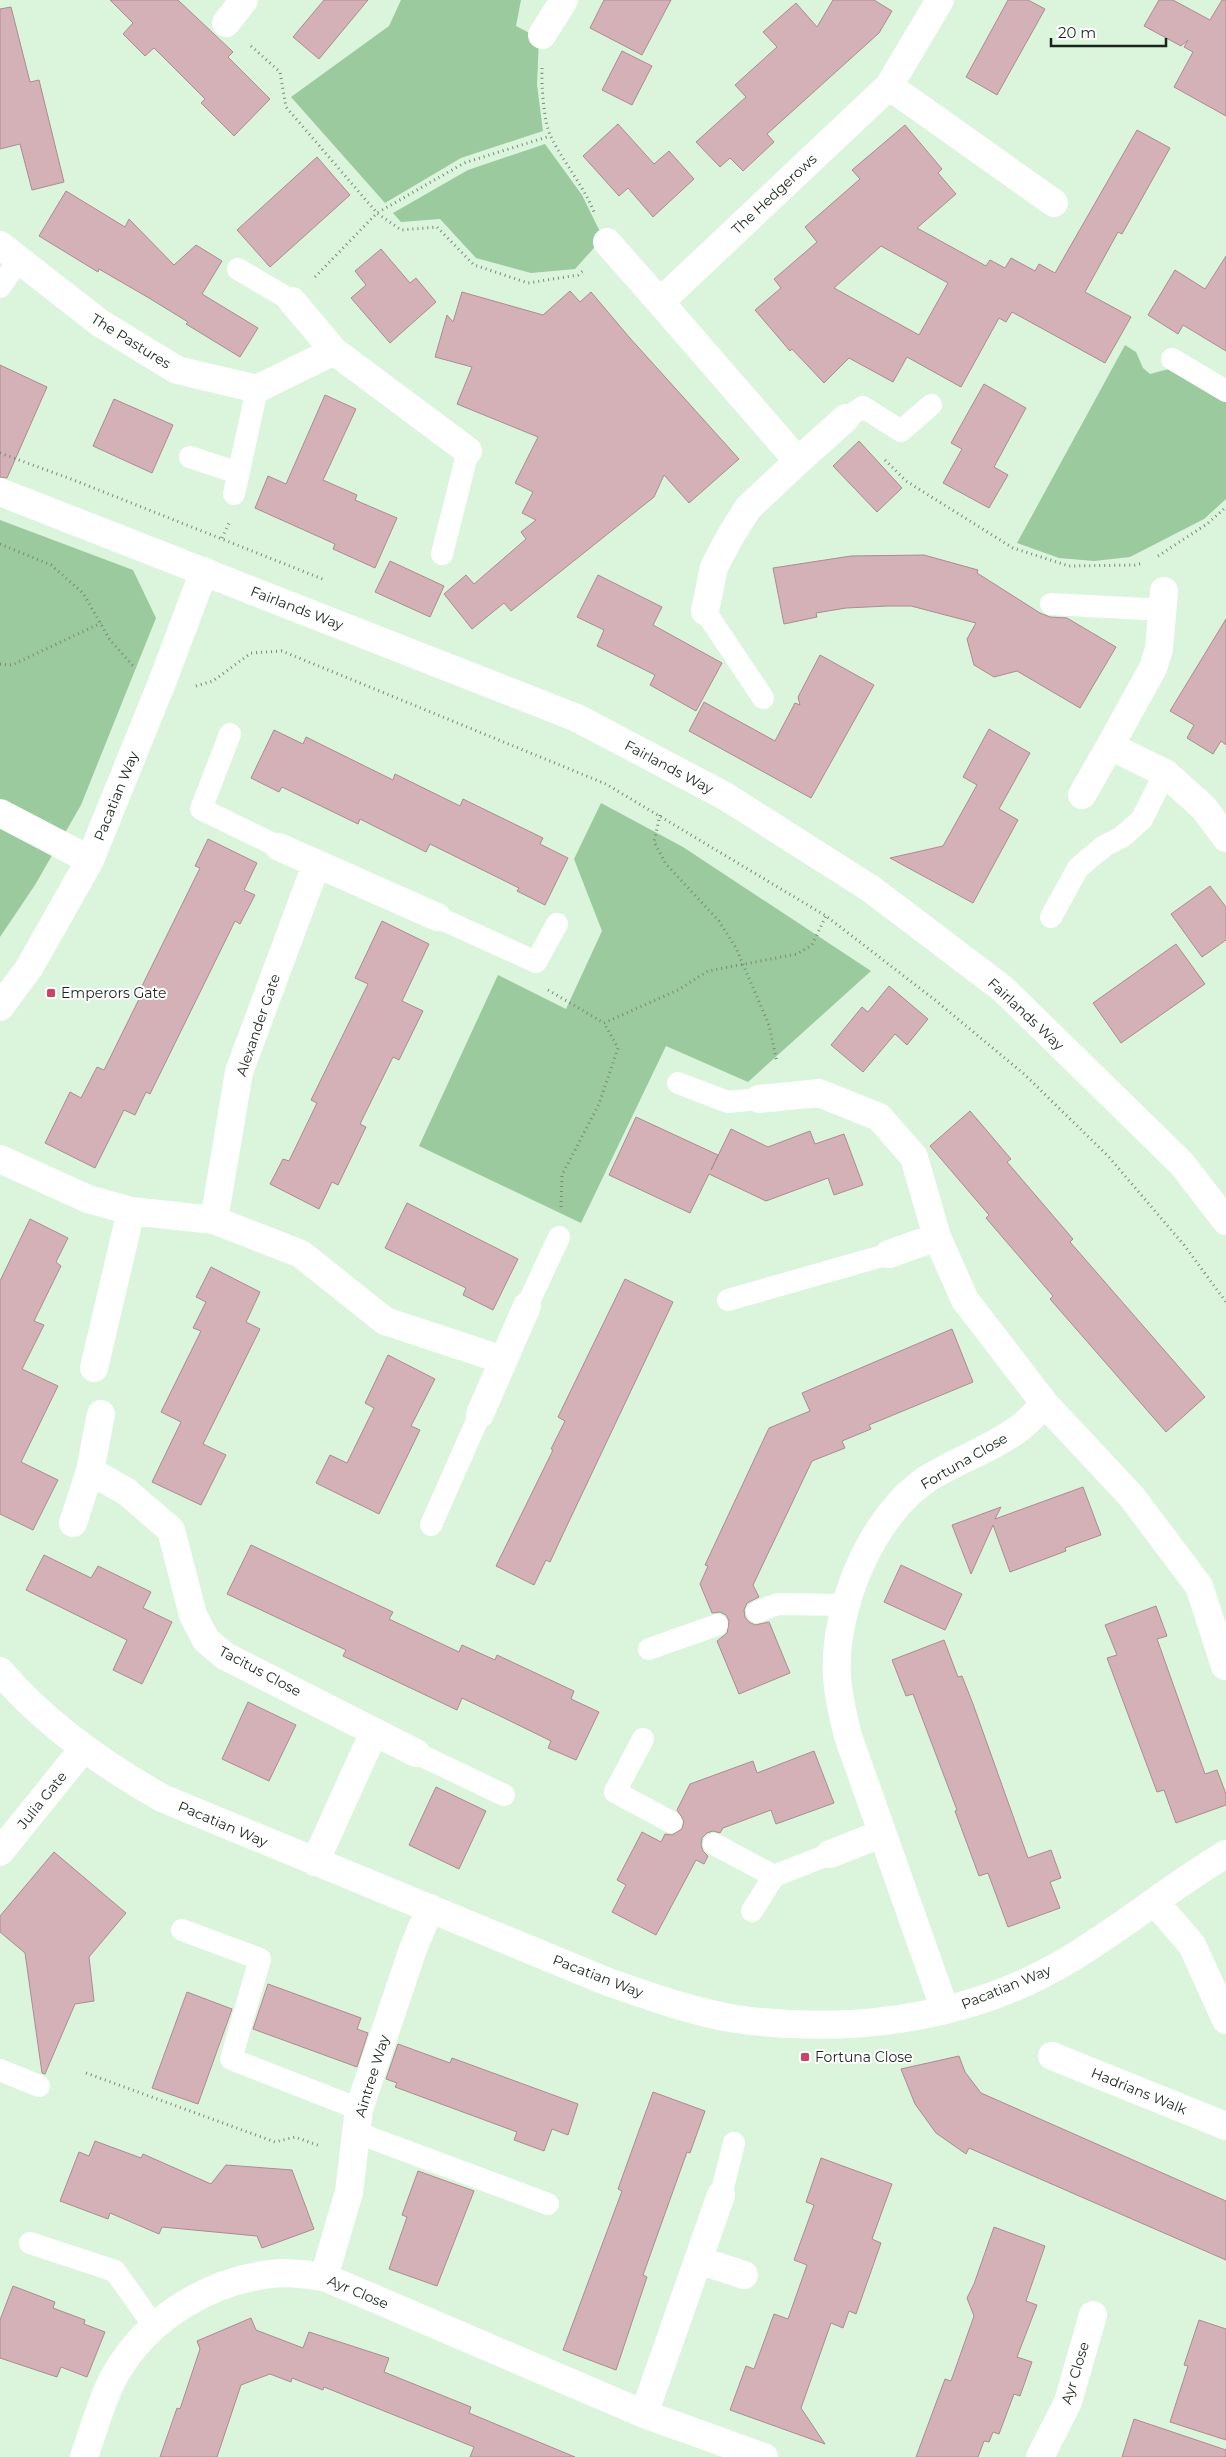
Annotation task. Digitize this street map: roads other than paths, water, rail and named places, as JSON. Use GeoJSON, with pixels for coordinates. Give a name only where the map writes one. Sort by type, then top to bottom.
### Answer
{"type":"FeatureCollection","features":[{"type":"Feature","properties":{"kind":"street"},"geometry":{"type":"LineString","coordinates":[[226,23],[244,0]]}},
{"type":"Feature","properties":{"kind":"street"},"geometry":{"type":"LineString","coordinates":[[542,35],[564,0]]}},
{"type":"Feature","properties":{"kind":"street","name":"The Hedgerows"},"geometry":{"type":"LineString","coordinates":[[660,302],[889,86],[940,0]]}},
{"type":"Feature","properties":{"kind":"street"},"geometry":{"type":"LineString","coordinates":[[889,86],[1054,203]]}},
{"type":"Feature","properties":{"kind":"street"},"geometry":{"type":"LineString","coordinates":[[610,245],[798,461]]}},
{"type":"Feature","properties":{"kind":"street","name":"The Pastures"},"geometry":{"type":"LineString","coordinates":[[9,253],[100,323],[177,370],[256,389]]}},
{"type":"Feature","properties":{"kind":"street"},"geometry":{"type":"LineString","coordinates":[[292,300],[334,351],[468,451]]}},
{"type":"Feature","properties":{"kind":"street"},"geometry":{"type":"LineString","coordinates":[[256,389],[334,351]]}},
{"type":"Feature","properties":{"kind":"street"},"geometry":{"type":"LineString","coordinates":[[705,611],[714,567],[748,508],[846,418]]}},
{"type":"Feature","properties":{"kind":"street","name":"Fairlands Way"},"geometry":{"type":"LineString","coordinates":[[0,492],[577,718],[741,806],[872,889],[1003,989],[1182,1164],[1226,1221]]}},
{"type":"Feature","properties":{"kind":"street","name":"Pacatian Way"},"geometry":{"type":"LineString","coordinates":[[0,1007],[29,968],[90,860],[163,680],[204,571]]}},
{"type":"Feature","properties":{"kind":"street"},"geometry":{"type":"LineString","coordinates":[[1082,795],[1153,668],[1159,649],[1163,600]]}},
{"type":"Feature","properties":{"kind":"street"},"geometry":{"type":"LineString","coordinates":[[1110,746],[1166,773],[1204,808],[1226,838]]}},
{"type":"Feature","properties":{"kind":"street"},"geometry":{"type":"LineString","coordinates":[[0,813],[90,860]]}},
{"type":"Feature","properties":{"kind":"street"},"geometry":{"type":"LineString","coordinates":[[279,847],[437,917]]}},
{"type":"Feature","properties":{"kind":"street","name":"Alexander Gate"},"geometry":{"type":"LineString","coordinates":[[214,1220],[240,1072],[316,865]]}},
{"type":"Feature","properties":{"kind":"street"},"geometry":{"type":"LineString","coordinates":[[772,1098],[819,1093],[879,1117],[914,1157],[937,1237],[965,1300],[1045,1404],[1132,1497],[1199,1586],[1220,1628],[1226,1667]]}},
{"type":"Feature","properties":{"kind":"street"},"geometry":{"type":"LineString","coordinates":[[0,1159],[88,1199],[131,1211],[214,1220],[301,1254],[385,1321],[503,1360]]}},
{"type":"Feature","properties":{"kind":"street"},"geometry":{"type":"LineString","coordinates":[[94,1368],[131,1211]]}},
{"type":"Feature","properties":{"kind":"street"},"geometry":{"type":"LineString","coordinates":[[889,1254],[937,1237]]}},
{"type":"Feature","properties":{"kind":"street"},"geometry":{"type":"LineString","coordinates":[[480,1414],[527,1306]]}},
{"type":"Feature","properties":{"kind":"street","name":"Fortuna Close"},"geometry":{"type":"LineString","coordinates":[[945,2010],[861,1778],[841,1706],[837,1675],[846,1605],[857,1572],[873,1542],[889,1516],[908,1494],[927,1479],[996,1443],[1021,1427],[1045,1404]]}},
{"type":"Feature","properties":{"kind":"street"},"geometry":{"type":"LineString","coordinates":[[73,1522],[90,1471],[101,1414]]}},
{"type":"Feature","properties":{"kind":"street","name":"Tacitus Close"},"geometry":{"type":"LineString","coordinates":[[90,1471],[127,1492],[171,1530],[192,1615],[206,1640],[225,1656],[416,1753]]}},
{"type":"Feature","properties":{"kind":"street","name":"Pacatian Way"},"geometry":{"type":"LineString","coordinates":[[0,1671],[39,1712],[84,1748],[124,1777],[162,1798],[608,1982],[674,2004],[734,2018],[814,2025],[869,2023],[945,2010],[1008,1989],[1054,1968],[1097,1943],[1226,1854]]}},
{"type":"Feature","properties":{"kind":"street"},"geometry":{"type":"LineString","coordinates":[[315,1862],[374,1732]]}},
{"type":"Feature","properties":{"kind":"street","name":"Julia Gate"},"geometry":{"type":"LineString","coordinates":[[0,1852],[84,1748]]}},
{"type":"Feature","properties":{"kind":"street"},"geometry":{"type":"LineString","coordinates":[[830,1854],[881,1834]]}},
{"type":"Feature","properties":{"kind":"street"},"geometry":{"type":"LineString","coordinates":[[1155,1902],[1192,1945],[1226,2020]]}},
{"type":"Feature","properties":{"kind":"street","name":"Aintree Way"},"geometry":{"type":"LineString","coordinates":[[324,2276],[349,2192],[353,2172],[356,2131],[413,1949],[430,1908]]}},
{"type":"Feature","properties":{"kind":"street","name":"Hadrians Walk"},"geometry":{"type":"LineString","coordinates":[[1052,2056],[1226,2126]]}},
{"type":"Feature","properties":{"kind":"street"},"geometry":{"type":"LineString","coordinates":[[644,2414],[721,2195]]}},
{"type":"Feature","properties":{"kind":"street"},"geometry":{"type":"LineString","coordinates":[[698,2260],[744,2274]]}},
{"type":"Feature","properties":{"kind":"street","name":"Ayr Close"},"geometry":{"type":"LineString","coordinates":[[84,2457],[115,2375],[154,2326],[175,2310],[199,2296],[250,2278],[283,2273],[324,2276],[644,2414],[764,2457]]}},
{"type":"Feature","properties":{"kind":"street","name":"Ayr Close"},"geometry":{"type":"LineString","coordinates":[[1040,2457],[1068,2402],[1093,2315]]}},
{"type":"Feature","properties":{"kind":"lane"},"geometry":{"type":"LineString","coordinates":[[0,288],[9,253]]}},
{"type":"Feature","properties":{"kind":"lane"},"geometry":{"type":"LineString","coordinates":[[238,269],[292,300]]}},
{"type":"Feature","properties":{"kind":"lane"},"geometry":{"type":"LineString","coordinates":[[1172,358],[1226,391]]}},
{"type":"Feature","properties":{"kind":"lane"},"geometry":{"type":"LineString","coordinates":[[190,457],[236,484],[256,389]]}},
{"type":"Feature","properties":{"kind":"lane"},"geometry":{"type":"LineString","coordinates":[[846,418],[863,407],[900,431],[931,405]]}},
{"type":"Feature","properties":{"kind":"lane"},"geometry":{"type":"LineString","coordinates":[[442,554],[468,451]]}},
{"type":"Feature","properties":{"kind":"lane"},"geometry":{"type":"LineString","coordinates":[[1051,604],[1163,600]]}},
{"type":"Feature","properties":{"kind":"lane"},"geometry":{"type":"LineString","coordinates":[[705,611],[763,698]]}},
{"type":"Feature","properties":{"kind":"lane"},"geometry":{"type":"LineString","coordinates":[[230,734],[201,809],[279,847]]}},
{"type":"Feature","properties":{"kind":"lane"},"geometry":{"type":"LineString","coordinates":[[1051,917],[1078,868],[1104,846],[1122,837],[1142,819],[1166,773]]}},
{"type":"Feature","properties":{"kind":"lane"},"geometry":{"type":"LineString","coordinates":[[437,917],[536,962],[557,924]]}},
{"type":"Feature","properties":{"kind":"lane"},"geometry":{"type":"LineString","coordinates":[[678,1082],[728,1102],[772,1098]]}},
{"type":"Feature","properties":{"kind":"lane"},"geometry":{"type":"LineString","coordinates":[[527,1306],[559,1237]]}},
{"type":"Feature","properties":{"kind":"lane"},"geometry":{"type":"LineString","coordinates":[[728,1300],[889,1254]]}},
{"type":"Feature","properties":{"kind":"lane"},"geometry":{"type":"LineString","coordinates":[[431,1525],[480,1414]]}},
{"type":"Feature","properties":{"kind":"lane"},"geometry":{"type":"LineString","coordinates":[[757,1612],[778,1604],[846,1605]]}},
{"type":"Feature","properties":{"kind":"lane"},"geometry":{"type":"LineString","coordinates":[[649,1649],[717,1625]]}},
{"type":"Feature","properties":{"kind":"lane"},"geometry":{"type":"LineString","coordinates":[[643,1738],[615,1792],[671,1822]]}},
{"type":"Feature","properties":{"kind":"lane"},"geometry":{"type":"LineString","coordinates":[[416,1753],[504,1794]]}},
{"type":"Feature","properties":{"kind":"lane"},"geometry":{"type":"LineString","coordinates":[[714,1844],[774,1876]]}},
{"type":"Feature","properties":{"kind":"lane"},"geometry":{"type":"LineString","coordinates":[[752,1912],[774,1876],[830,1854]]}},
{"type":"Feature","properties":{"kind":"lane"},"geometry":{"type":"LineString","coordinates":[[182,1930],[260,1959],[231,2059],[356,2131],[548,2204]]}},
{"type":"Feature","properties":{"kind":"lane"},"geometry":{"type":"LineString","coordinates":[[0,2070],[39,2086]]}},
{"type":"Feature","properties":{"kind":"lane"},"geometry":{"type":"LineString","coordinates":[[721,2195],[734,2143]]}},
{"type":"Feature","properties":{"kind":"lane"},"geometry":{"type":"LineString","coordinates":[[30,2243],[115,2271],[154,2326]]}},
{"type":"Feature","properties":{"kind":"place","name":"Emperors Gate"},"geometry":{"type":"Point","coordinates":[51,993]}},
{"type":"Feature","properties":{"kind":"place","name":"Fortuna Close"},"geometry":{"type":"Point","coordinates":[805,2057]}}]}
